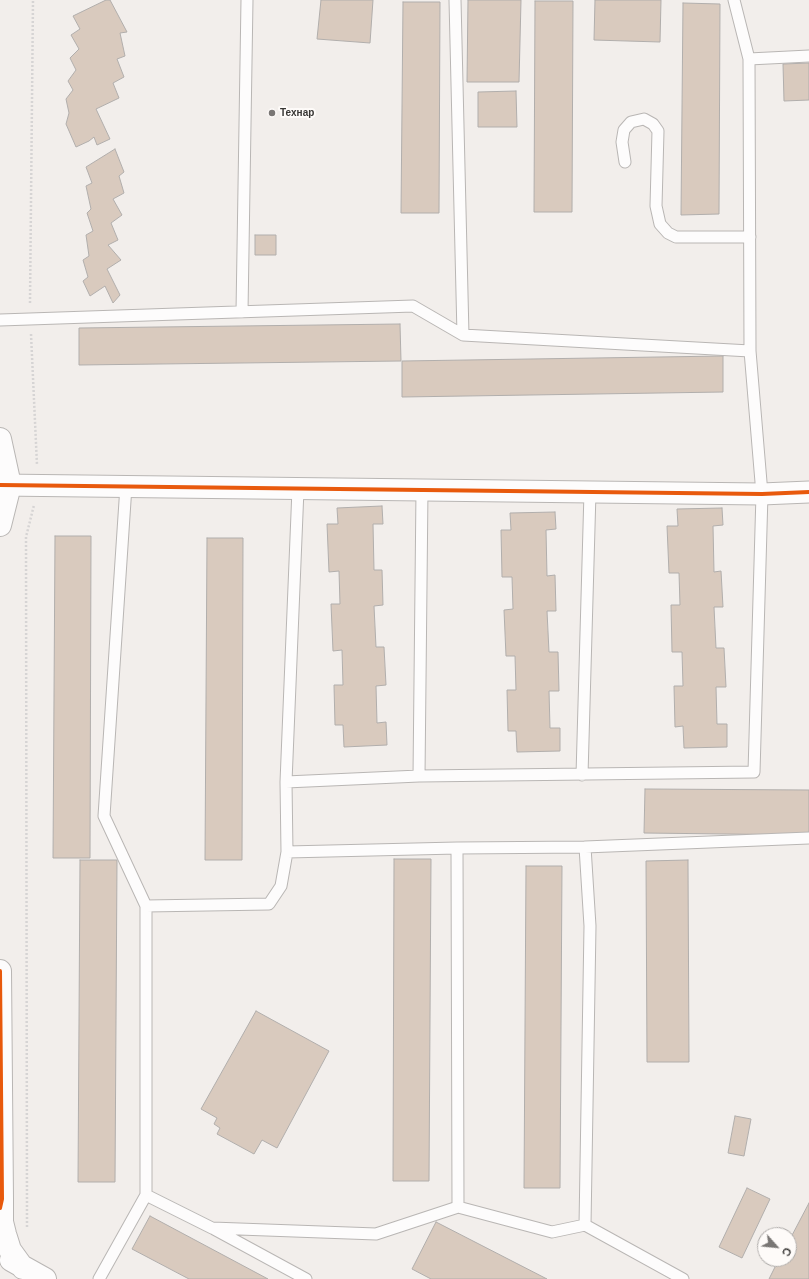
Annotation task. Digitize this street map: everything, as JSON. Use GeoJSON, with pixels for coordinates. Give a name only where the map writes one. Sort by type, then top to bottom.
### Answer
{"type":"FeatureCollection","features":[{"type":"Feature","properties":{"kind":"street"},"geometry":{"type":"LineString","coordinates":[[0,439],[5,485],[0,526]]}},
{"type":"Feature","properties":{"kind":"street"},"geometry":{"type":"LineString","coordinates":[[5,485],[762,494],[809,492]]}},
{"type":"Feature","properties":{"kind":"street"},"geometry":{"type":"LineString","coordinates":[[0,971],[2,1222],[10,1250],[23,1268]]}},
{"type":"Feature","properties":{"kind":"street"},"geometry":{"type":"LineString","coordinates":[[0,1254],[45,1279]]}},
{"type":"Feature","properties":{"kind":"lane"},"geometry":{"type":"LineString","coordinates":[[242,312],[247,0]]}},
{"type":"Feature","properties":{"kind":"lane"},"geometry":{"type":"LineString","coordinates":[[455,0],[462,335]]}},
{"type":"Feature","properties":{"kind":"lane"},"geometry":{"type":"LineString","coordinates":[[286,782],[419,776],[754,772],[762,494],[750,352],[749,59],[734,0]]}},
{"type":"Feature","properties":{"kind":"lane"},"geometry":{"type":"LineString","coordinates":[[749,59],[809,56]]}},
{"type":"Feature","properties":{"kind":"lane"},"geometry":{"type":"LineString","coordinates":[[625,162],[622,142],[624,130],[631,122],[644,119],[653,124],[658,131],[656,206],[660,224],[668,233],[676,237],[750,237]]}},
{"type":"Feature","properties":{"kind":"lane"},"geometry":{"type":"LineString","coordinates":[[0,320],[413,306],[462,335],[750,352]]}},
{"type":"Feature","properties":{"kind":"lane"},"geometry":{"type":"LineString","coordinates":[[99,1279],[146,1195],[146,906],[104,816],[126,486]]}},
{"type":"Feature","properties":{"kind":"lane"},"geometry":{"type":"LineString","coordinates":[[146,906],[269,904],[281,886],[287,852],[286,782],[298,488]]}},
{"type":"Feature","properties":{"kind":"lane"},"geometry":{"type":"LineString","coordinates":[[419,776],[422,490]]}},
{"type":"Feature","properties":{"kind":"lane"},"geometry":{"type":"LineString","coordinates":[[582,774],[590,492]]}},
{"type":"Feature","properties":{"kind":"lane"},"geometry":{"type":"LineString","coordinates":[[287,852],[585,847],[809,838]]}},
{"type":"Feature","properties":{"kind":"lane"},"geometry":{"type":"LineString","coordinates":[[585,847],[590,926],[585,1226]]}},
{"type":"Feature","properties":{"kind":"lane"},"geometry":{"type":"LineString","coordinates":[[457,848],[458,1207]]}},
{"type":"Feature","properties":{"kind":"lane"},"geometry":{"type":"LineString","coordinates":[[146,1195],[212,1228],[306,1279]]}},
{"type":"Feature","properties":{"kind":"lane"},"geometry":{"type":"LineString","coordinates":[[212,1228],[376,1234],[458,1207],[552,1232],[585,1226],[684,1279]]}},
{"type":"Feature","properties":{"kind":"path"},"geometry":{"type":"LineString","coordinates":[[27,1231],[26,537],[38,485],[30,319],[33,0]]}},
{"type":"Feature","properties":{"kind":"building"},"geometry":{"type":"Polygon","coordinates":[[[106,0],[110,0],[127,32],[120,33],[125,56],[117,59],[124,77],[113,83],[119,98],[96,109],[110,139],[97,145],[94,137],[76,147],[66,124],[69,113],[66,99],[73,90],[68,81],[76,70],[70,58],[79,49],[71,35],[80,29],[73,16],[106,0]]]}},
{"type":"Feature","properties":{"kind":"building"},"geometry":{"type":"Polygon","coordinates":[[[321,0],[373,0],[370,43],[317,39],[321,0]]]}},
{"type":"Feature","properties":{"kind":"building"},"geometry":{"type":"Polygon","coordinates":[[[468,0],[521,0],[519,82],[467,82],[468,0]]]}},
{"type":"Feature","properties":{"kind":"building"},"geometry":{"type":"Polygon","coordinates":[[[595,0],[661,0],[660,42],[594,40],[595,0]]]}},
{"type":"Feature","properties":{"kind":"building"},"geometry":{"type":"Polygon","coordinates":[[[535,1],[573,1],[572,212],[534,212],[535,1]]]}},
{"type":"Feature","properties":{"kind":"building"},"geometry":{"type":"Polygon","coordinates":[[[403,2],[440,2],[439,213],[401,213],[403,2]]]}},
{"type":"Feature","properties":{"kind":"building"},"geometry":{"type":"Polygon","coordinates":[[[683,3],[720,4],[719,214],[681,215],[683,3]]]}},
{"type":"Feature","properties":{"kind":"building"},"geometry":{"type":"Polygon","coordinates":[[[809,63],[809,100],[784,101],[783,64],[809,63]]]}},
{"type":"Feature","properties":{"kind":"building"},"geometry":{"type":"Polygon","coordinates":[[[516,91],[517,127],[478,127],[478,92],[516,91]]]}},
{"type":"Feature","properties":{"kind":"building"},"geometry":{"type":"Polygon","coordinates":[[[115,149],[124,172],[119,176],[124,193],[113,199],[122,215],[111,223],[118,240],[108,245],[121,260],[107,269],[120,295],[113,303],[105,286],[90,296],[83,281],[88,277],[83,260],[89,256],[86,235],[93,231],[87,213],[91,209],[86,186],[92,183],[86,167],[115,149]]]}},
{"type":"Feature","properties":{"kind":"building"},"geometry":{"type":"Polygon","coordinates":[[[255,235],[276,235],[276,255],[255,255],[255,235]]]}},
{"type":"Feature","properties":{"kind":"building"},"geometry":{"type":"Polygon","coordinates":[[[400,324],[401,361],[79,365],[79,328],[400,324]]]}},
{"type":"Feature","properties":{"kind":"building"},"geometry":{"type":"Polygon","coordinates":[[[723,356],[723,392],[402,397],[402,361],[723,356]]]}},
{"type":"Feature","properties":{"kind":"building"},"geometry":{"type":"Polygon","coordinates":[[[382,506],[383,524],[373,524],[374,570],[382,570],[383,605],[374,606],[376,647],[384,647],[386,685],[376,686],[377,723],[386,722],[387,745],[344,747],[343,725],[335,725],[334,685],[343,685],[342,650],[333,651],[331,604],[340,604],[339,571],[329,572],[327,524],[338,524],[337,508],[382,506]]]}},
{"type":"Feature","properties":{"kind":"building"},"geometry":{"type":"Polygon","coordinates":[[[722,508],[723,525],[713,526],[714,572],[721,571],[723,607],[714,607],[716,648],[724,648],[726,687],[716,687],[717,724],[727,724],[727,747],[684,748],[683,726],[675,727],[674,686],[683,686],[682,652],[672,652],[671,605],[680,605],[679,573],[669,573],[667,526],[678,526],[677,509],[722,508]]]}},
{"type":"Feature","properties":{"kind":"building"},"geometry":{"type":"Polygon","coordinates":[[[555,512],[556,529],[546,530],[547,576],[555,575],[556,611],[547,611],[549,652],[558,652],[559,691],[549,691],[550,728],[560,728],[560,751],[517,752],[516,731],[508,731],[507,690],[516,690],[515,656],[506,656],[504,610],[513,609],[512,577],[502,577],[501,530],[511,530],[510,513],[555,512]]]}},
{"type":"Feature","properties":{"kind":"building"},"geometry":{"type":"Polygon","coordinates":[[[55,536],[91,536],[90,858],[53,858],[55,536]]]}},
{"type":"Feature","properties":{"kind":"building"},"geometry":{"type":"Polygon","coordinates":[[[207,538],[243,538],[242,860],[205,860],[207,538]]]}},
{"type":"Feature","properties":{"kind":"building"},"geometry":{"type":"Polygon","coordinates":[[[645,789],[809,790],[809,835],[644,833],[645,789]]]}},
{"type":"Feature","properties":{"kind":"building"},"geometry":{"type":"Polygon","coordinates":[[[394,859],[431,859],[429,1181],[393,1181],[394,859]]]}},
{"type":"Feature","properties":{"kind":"building"},"geometry":{"type":"Polygon","coordinates":[[[80,860],[117,860],[115,1182],[78,1182],[80,860]]]}},
{"type":"Feature","properties":{"kind":"building"},"geometry":{"type":"Polygon","coordinates":[[[688,860],[689,1062],[647,1062],[646,861],[688,860]]]}},
{"type":"Feature","properties":{"kind":"building"},"geometry":{"type":"Polygon","coordinates":[[[526,866],[562,866],[560,1188],[524,1188],[526,866]]]}},
{"type":"Feature","properties":{"kind":"building"},"geometry":{"type":"Polygon","coordinates":[[[256,1011],[329,1051],[277,1148],[262,1140],[254,1154],[217,1134],[220,1128],[214,1124],[217,1118],[201,1109],[256,1011]]]}},
{"type":"Feature","properties":{"kind":"building"},"geometry":{"type":"Polygon","coordinates":[[[735,1116],[751,1119],[744,1156],[728,1153],[735,1116]]]}},
{"type":"Feature","properties":{"kind":"building"},"geometry":{"type":"Polygon","coordinates":[[[747,1188],[770,1199],[742,1258],[719,1247],[747,1188]]]}},
{"type":"Feature","properties":{"kind":"building"},"geometry":{"type":"Polygon","coordinates":[[[809,1203],[809,1279],[769,1279],[775,1267],[797,1267],[796,1227],[809,1203]]]}},
{"type":"Feature","properties":{"kind":"building"},"geometry":{"type":"Polygon","coordinates":[[[150,1216],[268,1279],[189,1279],[132,1249],[150,1216]]]}},
{"type":"Feature","properties":{"kind":"building"},"geometry":{"type":"Polygon","coordinates":[[[436,1222],[547,1279],[431,1279],[412,1269],[436,1222]]]}},
{"type":"Feature","properties":{"kind":"cycle path"},"geometry":{"type":"LineString","coordinates":[[0,485],[762,494],[809,492]]}},
{"type":"Feature","properties":{"kind":"cycle path"},"geometry":{"type":"LineString","coordinates":[[0,971],[2,1199],[0,1208]]}},
{"type":"Feature","properties":{"kind":"place","name":"Технар"},"geometry":{"type":"Point","coordinates":[272,113]}}]}
